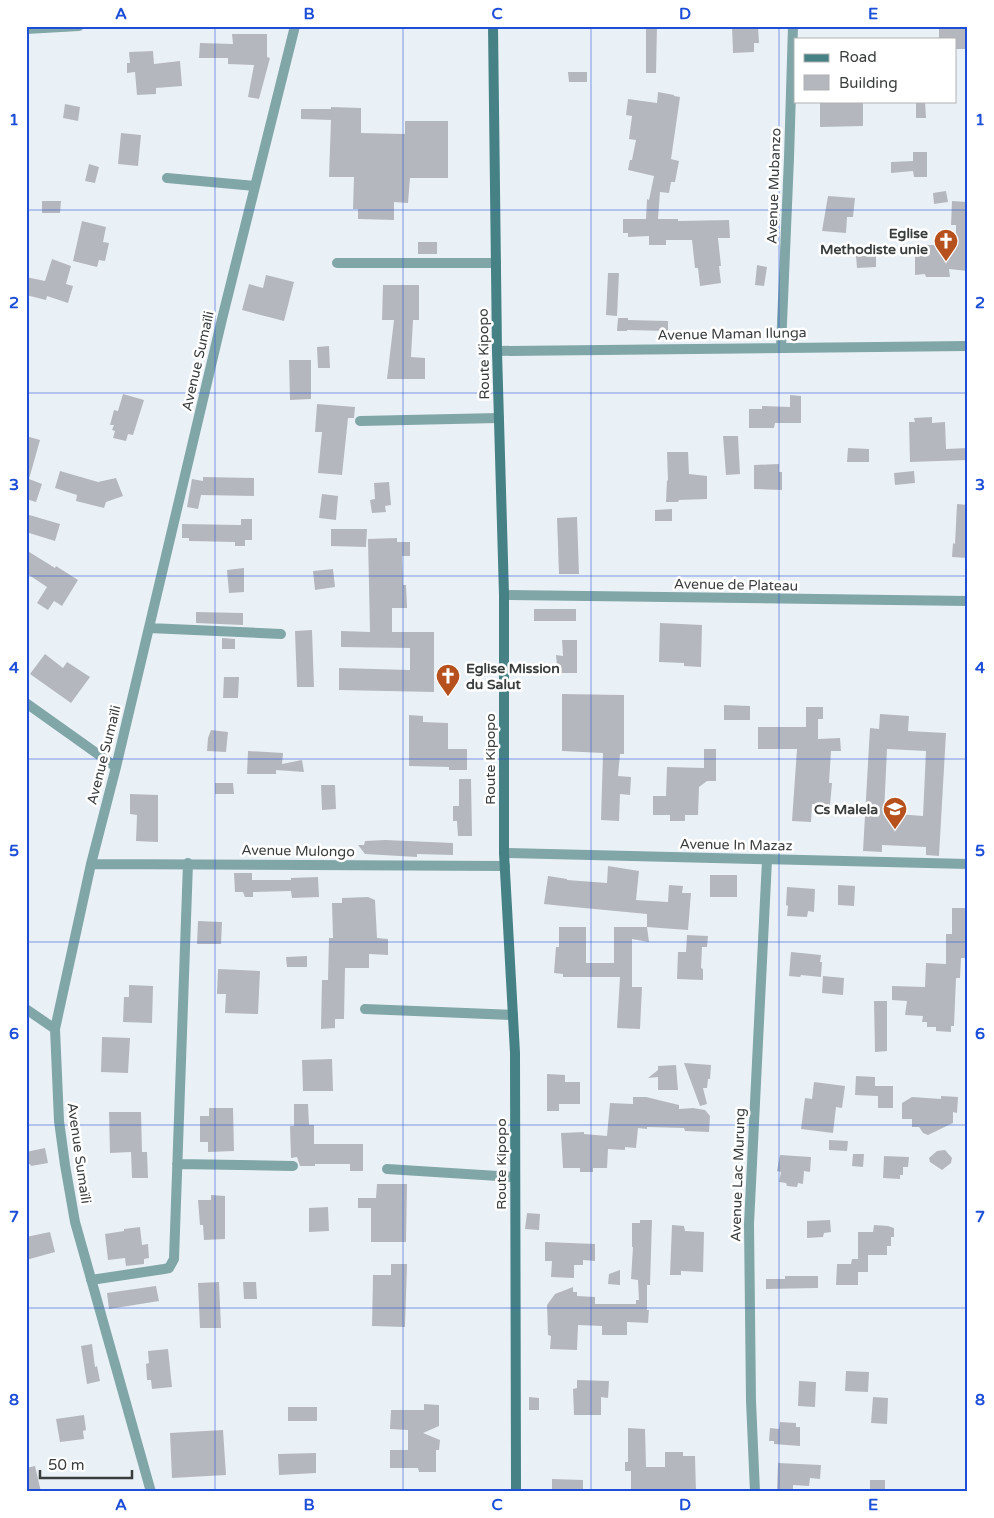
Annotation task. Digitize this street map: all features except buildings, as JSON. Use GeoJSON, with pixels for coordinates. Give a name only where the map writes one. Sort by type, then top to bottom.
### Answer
{"type":"FeatureCollection","features":[{"type":"Feature","properties":{"kind":"main road","name":"Route Kipopo"},"geometry":{"type":"LineString","coordinates":[[493,26],[496,263],[504,595],[504,853],[515,1053],[516,1492]]}},
{"type":"Feature","properties":{"kind":"street"},"geometry":{"type":"LineString","coordinates":[[26,28],[79,26]]}},
{"type":"Feature","properties":{"kind":"street","name":"Avenue Sumaïli"},"geometry":{"type":"LineString","coordinates":[[151,1492],[75,1222],[65,1164],[57,1083],[55,1028],[92,864],[224,310],[295,26]]}},
{"type":"Feature","properties":{"kind":"street","name":"Avenue Mubanzo"},"geometry":{"type":"LineString","coordinates":[[781,347],[793,26]]}},
{"type":"Feature","properties":{"kind":"street"},"geometry":{"type":"LineString","coordinates":[[167,178],[255,186]]}},
{"type":"Feature","properties":{"kind":"street"},"geometry":{"type":"LineString","coordinates":[[337,263],[496,263]]}},
{"type":"Feature","properties":{"kind":"street","name":"Avenue Maman Ilunga"},"geometry":{"type":"LineString","coordinates":[[498,351],[968,346]]}},
{"type":"Feature","properties":{"kind":"street"},"geometry":{"type":"LineString","coordinates":[[360,421],[499,418]]}},
{"type":"Feature","properties":{"kind":"street","name":"Avenue de Plateau"},"geometry":{"type":"LineString","coordinates":[[504,595],[968,601]]}},
{"type":"Feature","properties":{"kind":"street"},"geometry":{"type":"LineString","coordinates":[[148,628],[281,634]]}},
{"type":"Feature","properties":{"kind":"street"},"geometry":{"type":"LineString","coordinates":[[26,703],[116,767]]}},
{"type":"Feature","properties":{"kind":"street","name":"Avenue In Mazaz"},"geometry":{"type":"LineString","coordinates":[[504,853],[968,864]]}},
{"type":"Feature","properties":{"kind":"street","name":"Avenue Lac Murung"},"geometry":{"type":"LineString","coordinates":[[755,1492],[751,1401],[749,1224],[767,860]]}},
{"type":"Feature","properties":{"kind":"street"},"geometry":{"type":"LineString","coordinates":[[91,1280],[169,1268],[175,1255],[188,863]]}},
{"type":"Feature","properties":{"kind":"street","name":"Avenue Mulongo"},"geometry":{"type":"LineString","coordinates":[[92,864],[505,866]]}},
{"type":"Feature","properties":{"kind":"street"},"geometry":{"type":"LineString","coordinates":[[26,1009],[55,1028]]}},
{"type":"Feature","properties":{"kind":"street"},"geometry":{"type":"LineString","coordinates":[[365,1009],[513,1015]]}},
{"type":"Feature","properties":{"kind":"street"},"geometry":{"type":"LineString","coordinates":[[177,1164],[293,1166]]}},
{"type":"Feature","properties":{"kind":"street"},"geometry":{"type":"LineString","coordinates":[[387,1169],[514,1177]]}},
{"type":"Feature","properties":{"kind":"place","name":"Eglise Methodiste unie"},"geometry":{"type":"Point","coordinates":[946,262]}},
{"type":"Feature","properties":{"kind":"place","name":"Eglise Mission du Salut"},"geometry":{"type":"Point","coordinates":[448,697]}},
{"type":"Feature","properties":{"kind":"place","name":"Cs Malela"},"geometry":{"type":"Point","coordinates":[895,830]}}]}
